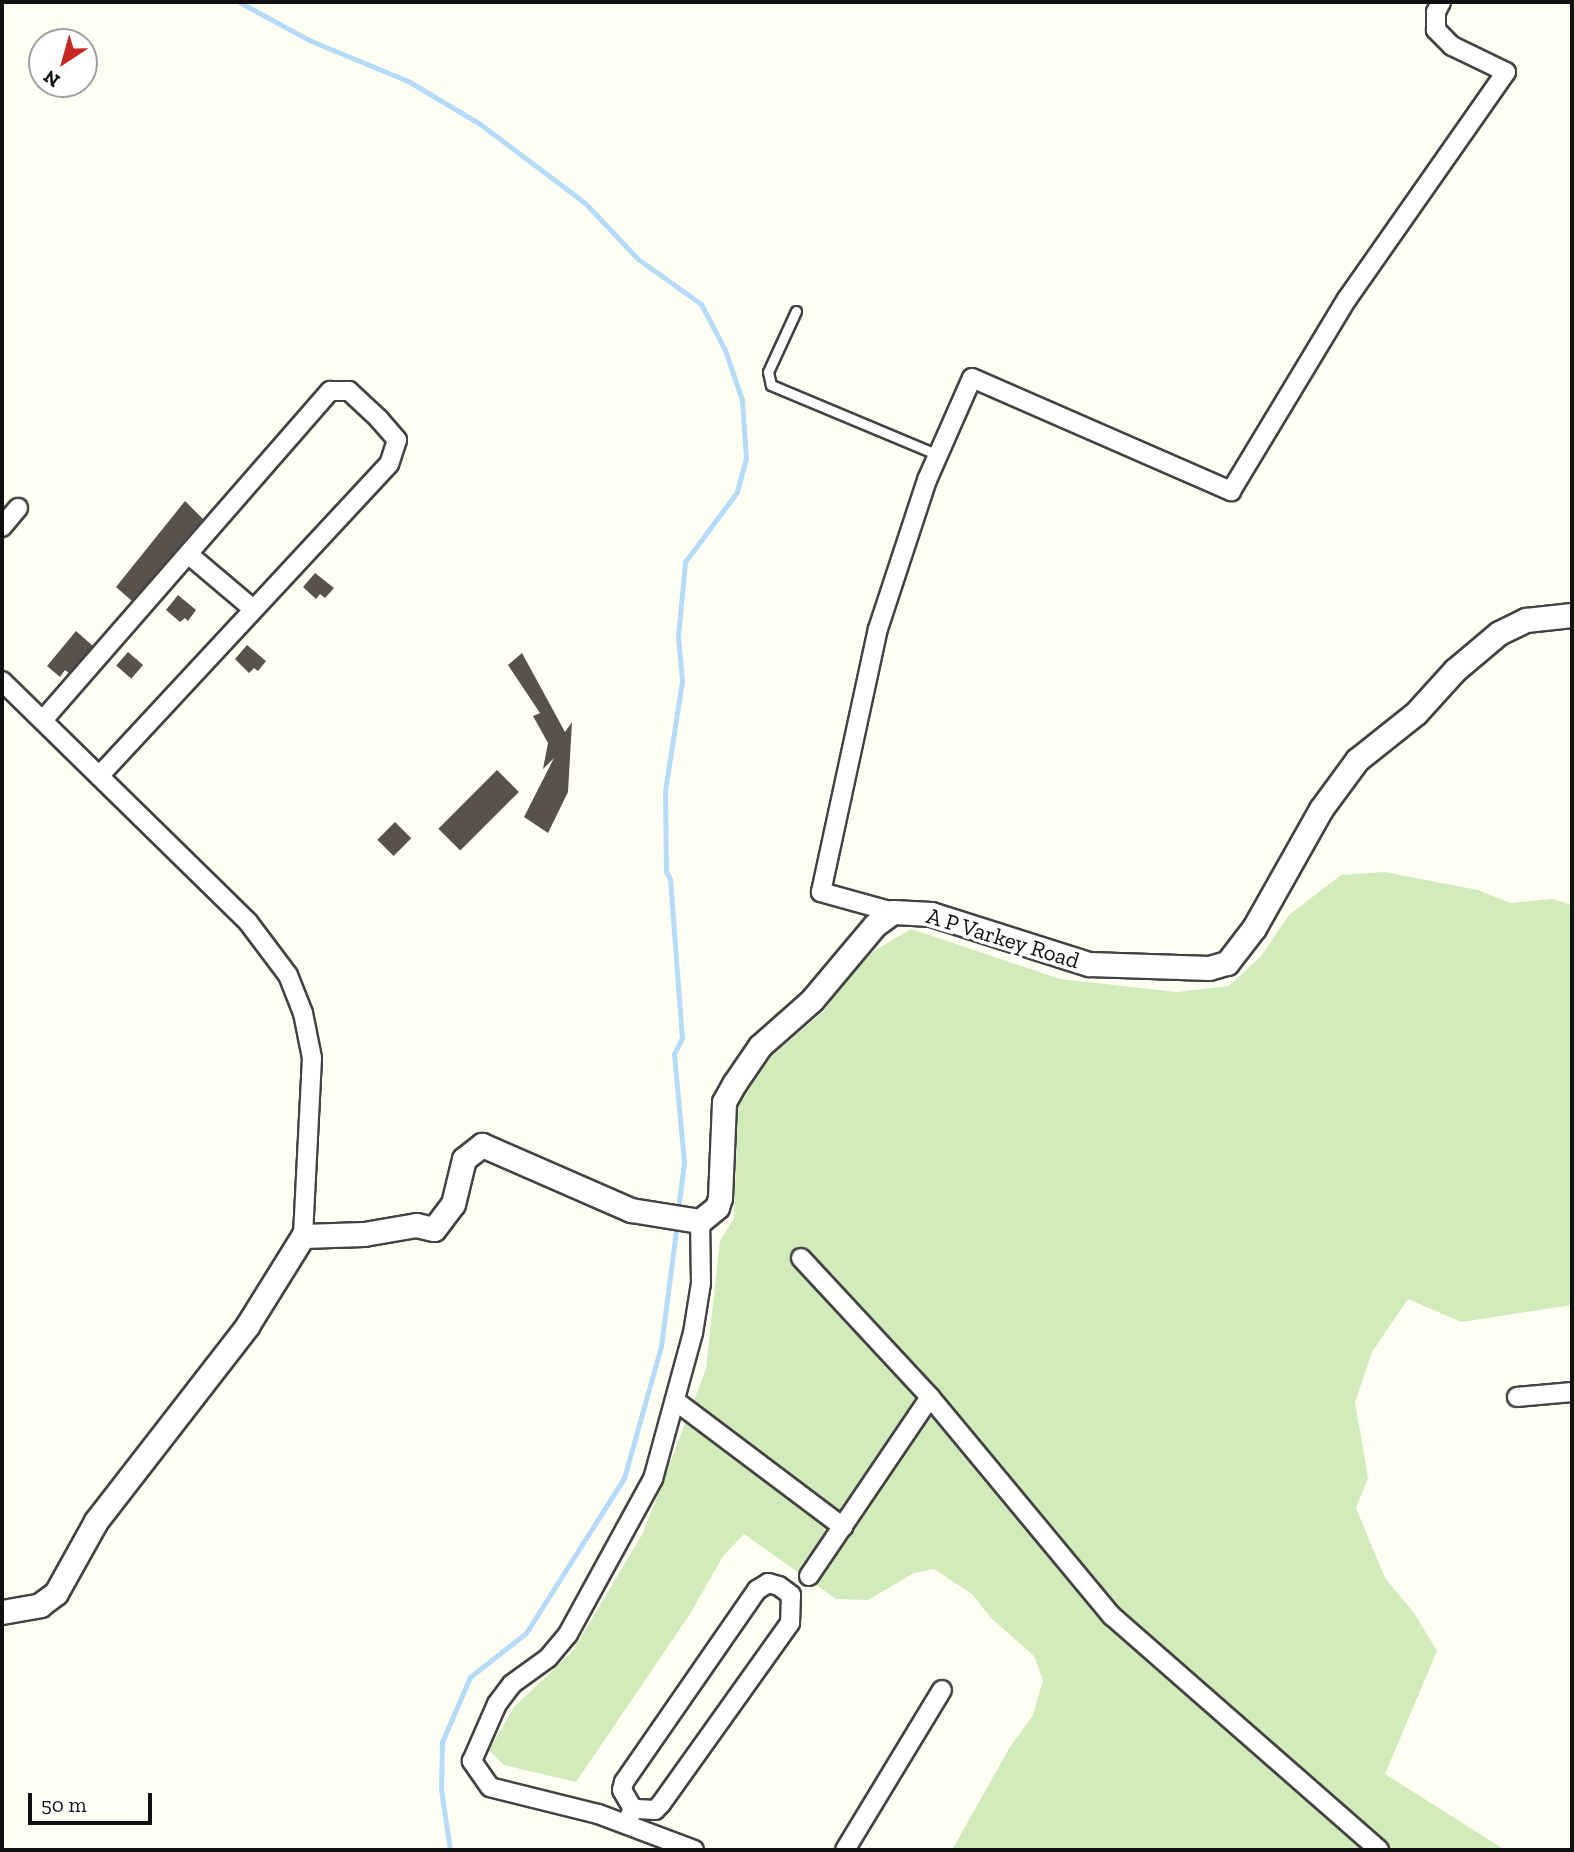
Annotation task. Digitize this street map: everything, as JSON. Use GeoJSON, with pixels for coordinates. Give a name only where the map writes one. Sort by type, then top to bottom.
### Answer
{"type":"FeatureCollection","features":[{"type":"Feature","properties":{"kind":"street"},"geometry":{"type":"LineString","coordinates":[[893,912],[821,892],[878,629],[938,455],[972,378],[1231,491],[1347,299],[1506,72],[1452,46],[1436,30],[1436,12],[1441,2]]}},
{"type":"Feature","properties":{"kind":"street"},"geometry":{"type":"LineString","coordinates":[[43,720],[330,391],[349,391],[397,440],[388,464],[99,776]]}},
{"type":"Feature","properties":{"kind":"street"},"geometry":{"type":"LineString","coordinates":[[2,527],[18,508]]}},
{"type":"Feature","properties":{"kind":"street"},"geometry":{"type":"LineString","coordinates":[[188,554],[253,609]]}},
{"type":"Feature","properties":{"kind":"street","name":"A P Varkey Road"},"geometry":{"type":"LineString","coordinates":[[691,1216],[722,1185],[724,1102],[734,1084],[760,1046],[812,1000],[875,925],[893,912],[931,914],[1089,964],[1209,968],[1227,963],[1254,928],[1321,809],[1357,760],[1416,713],[1455,670],[1499,633],[1526,620],[1572,615]]}},
{"type":"Feature","properties":{"kind":"street"},"geometry":{"type":"LineString","coordinates":[[2,681],[248,922],[288,975],[303,1013],[312,1058],[303,1236],[247,1326],[96,1521],[56,1593],[40,1605],[2,1612]]}},
{"type":"Feature","properties":{"kind":"street"},"geometry":{"type":"LineString","coordinates":[[303,1236],[377,1233],[416,1225],[435,1228],[453,1204],[464,1159],[482,1145],[631,1210],[691,1216],[701,1283],[677,1402],[653,1479],[568,1634],[548,1658],[512,1684],[497,1703],[472,1761],[489,1787],[629,1816],[694,1850]]}},
{"type":"Feature","properties":{"kind":"street"},"geometry":{"type":"LineString","coordinates":[[801,1258],[930,1397],[1112,1616],[1379,1850]]}},
{"type":"Feature","properties":{"kind":"street"},"geometry":{"type":"LineString","coordinates":[[1517,1397],[1572,1392]]}},
{"type":"Feature","properties":{"kind":"street"},"geometry":{"type":"LineString","coordinates":[[809,1576],[930,1397]]}},
{"type":"Feature","properties":{"kind":"street"},"geometry":{"type":"LineString","coordinates":[[677,1402],[843,1527]]}},
{"type":"Feature","properties":{"kind":"street"},"geometry":{"type":"LineString","coordinates":[[768,1583],[779,1586],[791,1595],[790,1623],[661,1804],[655,1810],[629,1816],[622,1790],[624,1782],[757,1590],[768,1583]]}},
{"type":"Feature","properties":{"kind":"street"},"geometry":{"type":"LineString","coordinates":[[845,1850],[942,1690]]}},
{"type":"Feature","properties":{"kind":"lane"},"geometry":{"type":"LineString","coordinates":[[796,311],[768,372],[771,385],[938,455]]}},
{"type":"Feature","properties":{"kind":"green space"},"geometry":{"type":"Polygon","coordinates":[[[1384,872],[1478,890],[1510,903],[1552,899],[1572,905],[1572,1305],[1461,1322],[1408,1299],[1372,1352],[1355,1402],[1368,1478],[1356,1508],[1385,1578],[1414,1613],[1437,1651],[1385,1774],[1505,1850],[952,1850],[1010,1747],[1033,1715],[1043,1680],[1034,1656],[991,1618],[972,1594],[934,1569],[914,1573],[868,1600],[836,1599],[744,1534],[723,1556],[690,1614],[576,1782],[504,1765],[489,1750],[514,1707],[572,1652],[643,1533],[706,1369],[720,1241],[734,1218],[738,1104],[769,1058],[823,1012],[849,975],[874,951],[911,929],[1060,979],[1177,992],[1229,986],[1261,956],[1289,915],[1341,875],[1384,872]]]}},
{"type":"Feature","properties":{"kind":"building"},"geometry":{"type":"Polygon","coordinates":[[[185,501],[203,519],[132,601],[116,587],[185,501]]]}},
{"type":"Feature","properties":{"kind":"building"},"geometry":{"type":"Polygon","coordinates":[[[315,573],[334,588],[325,598],[320,594],[316,599],[303,587],[315,573]]]}},
{"type":"Feature","properties":{"kind":"building"},"geometry":{"type":"Polygon","coordinates":[[[178,595],[196,610],[188,621],[185,618],[180,622],[166,610],[178,595]]]}},
{"type":"Feature","properties":{"kind":"building"},"geometry":{"type":"Polygon","coordinates":[[[76,631],[93,646],[69,673],[65,670],[60,677],[47,666],[76,631]]]}},
{"type":"Feature","properties":{"kind":"building"},"geometry":{"type":"Polygon","coordinates":[[[247,645],[266,661],[258,671],[254,668],[249,673],[235,659],[247,645]]]}},
{"type":"Feature","properties":{"kind":"building"},"geometry":{"type":"Polygon","coordinates":[[[128,652],[143,665],[131,679],[116,666],[128,652]]]}},
{"type":"Feature","properties":{"kind":"building"},"geometry":{"type":"Polygon","coordinates":[[[522,653],[565,732],[572,722],[568,792],[548,833],[524,817],[554,758],[543,769],[548,743],[533,716],[540,713],[508,665],[522,653]]]}},
{"type":"Feature","properties":{"kind":"building"},"geometry":{"type":"Polygon","coordinates":[[[497,770],[519,792],[460,851],[438,829],[497,770]]]}},
{"type":"Feature","properties":{"kind":"building"},"geometry":{"type":"Polygon","coordinates":[[[395,822],[411,838],[394,856],[377,840],[395,822]]]}},
{"type":"Feature","properties":{"kind":"waterway"},"geometry":{"type":"LineString","coordinates":[[239,2],[309,40],[408,81],[480,124],[585,203],[638,259],[701,304],[725,350],[742,400],[746,458],[737,492],[685,562],[678,637],[682,681],[665,791],[666,871],[670,879],[682,1038],[674,1054],[684,1162],[678,1210]]}},
{"type":"Feature","properties":{"kind":"waterway"},"geometry":{"type":"LineString","coordinates":[[450,1850],[441,1789],[442,1742],[470,1677],[526,1633],[624,1478],[661,1346],[677,1223]]}}]}
